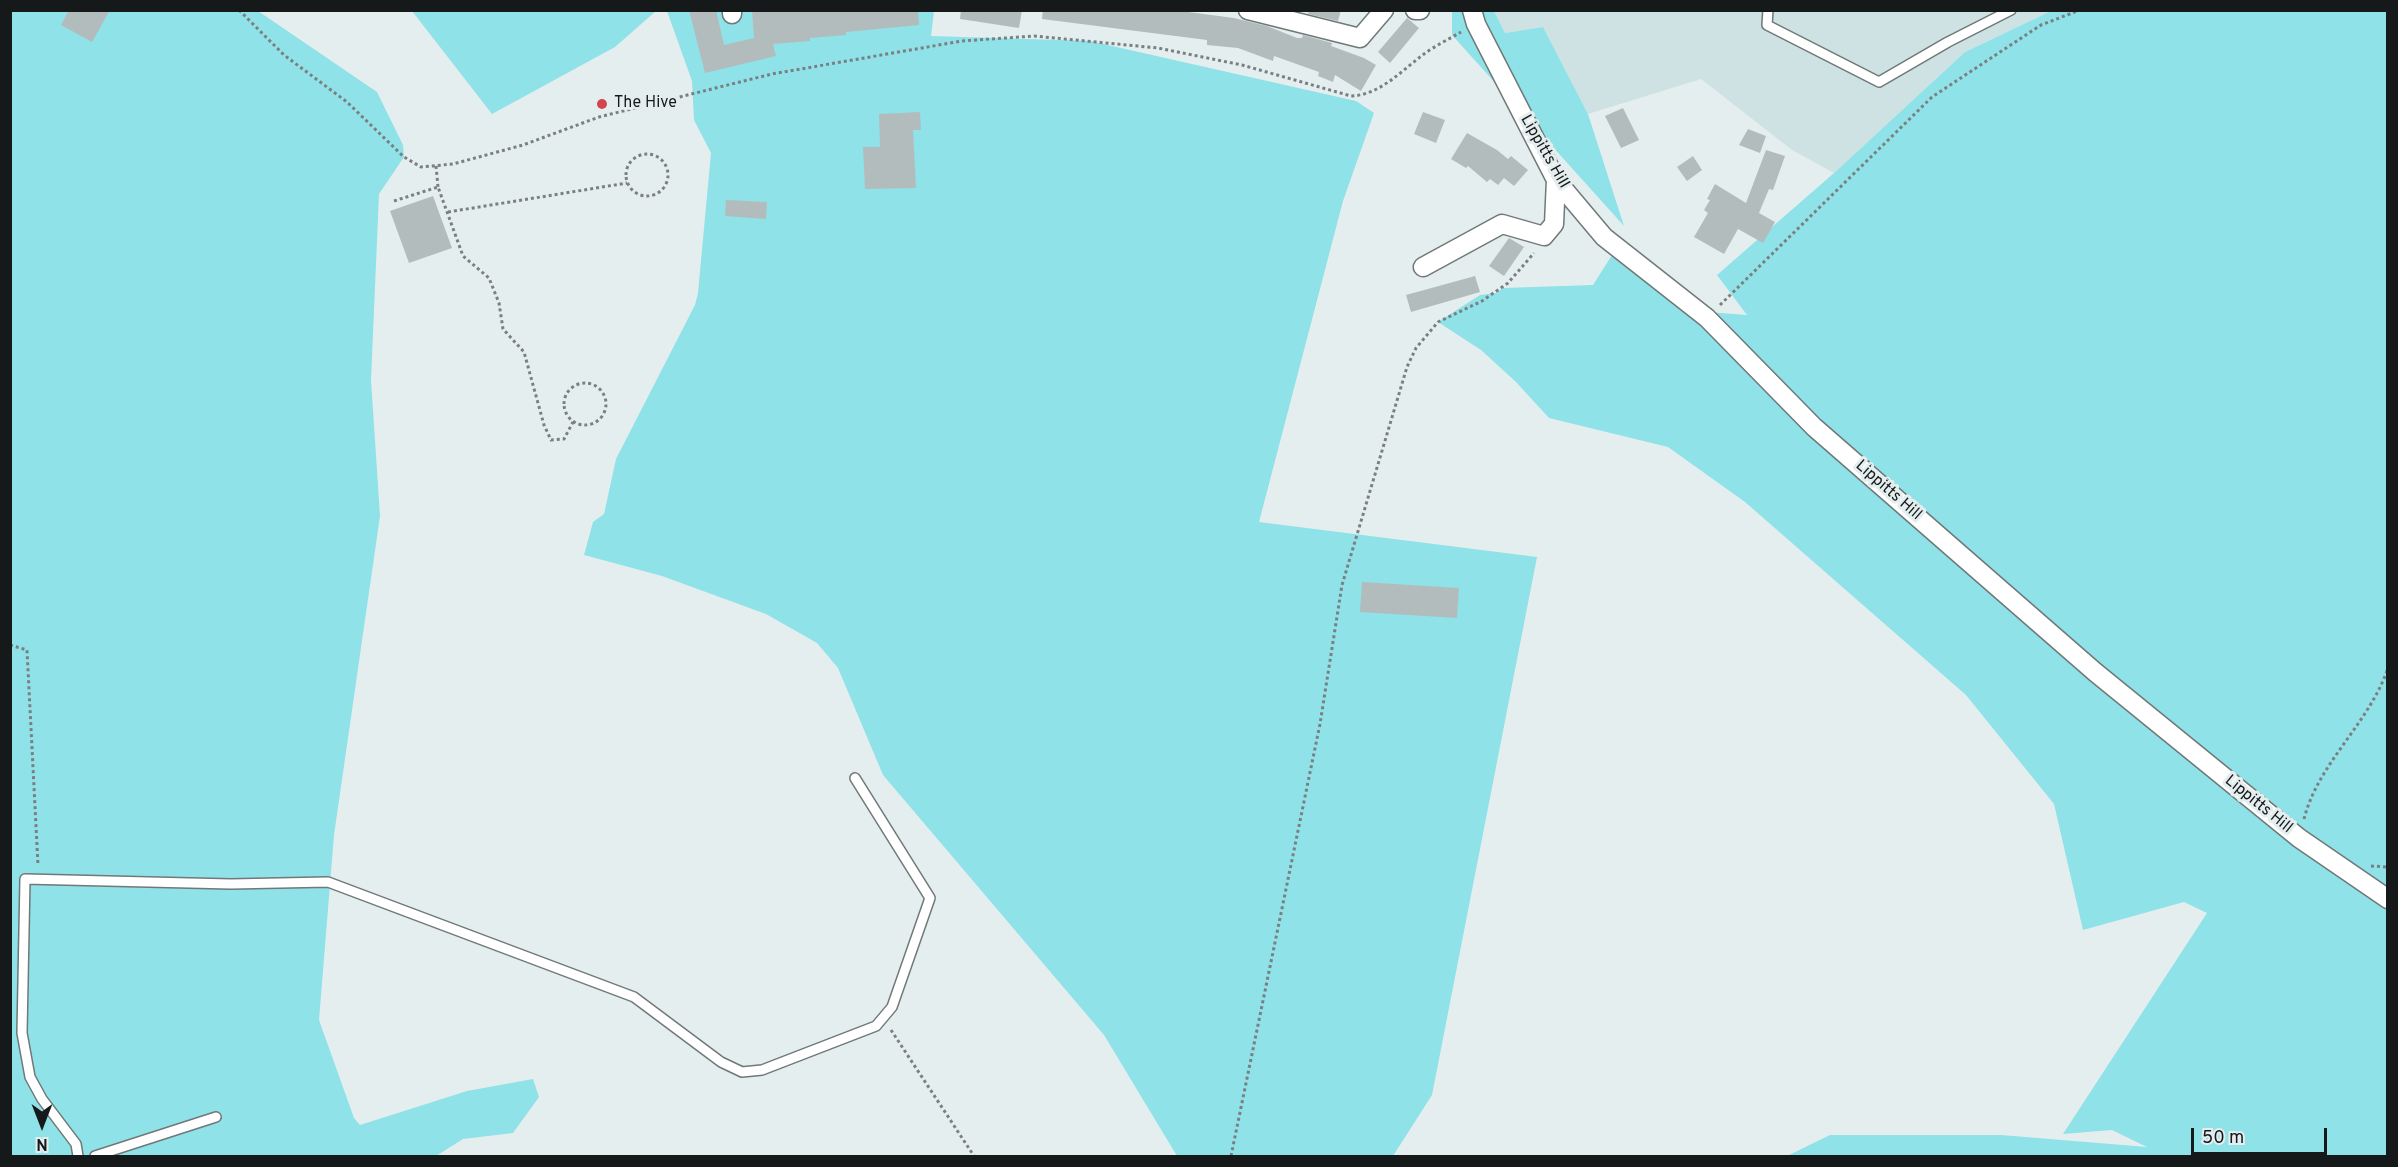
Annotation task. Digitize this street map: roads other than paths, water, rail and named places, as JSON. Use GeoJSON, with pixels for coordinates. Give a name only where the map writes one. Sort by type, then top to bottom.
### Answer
{"type":"FeatureCollection","features":[{"type":"Feature","properties":{"kind":"street"},"geometry":{"type":"LineString","coordinates":[[1248,10],[1360,38],[1384,10]]}},
{"type":"Feature","properties":{"kind":"street"},"geometry":{"type":"LineString","coordinates":[[1415,10],[1420,10]]}},
{"type":"Feature","properties":{"kind":"street","name":"Lippitts Hill"},"geometry":{"type":"LineString","coordinates":[[1474,17],[1556,180],[1604,237],[1707,318],[1814,427],[2095,672],[2299,838],[2388,899]]}},
{"type":"Feature","properties":{"kind":"street"},"geometry":{"type":"LineString","coordinates":[[1423,267],[1502,224],[1544,236],[1554,224],[1556,180]]}},
{"type":"Feature","properties":{"kind":"lane"},"geometry":{"type":"LineString","coordinates":[[1768,10],[1767,25],[1879,82],[1948,42],[2011,10]]}},
{"type":"Feature","properties":{"kind":"lane"},"geometry":{"type":"LineString","coordinates":[[78,1156],[76,1144],[42,1099],[30,1077],[22,1033],[25,879],[231,884],[328,882],[634,997],[721,1062],[742,1072],[762,1070],[876,1026],[883,1019],[892,1007],[930,898],[855,778]]}},
{"type":"Feature","properties":{"kind":"lane"},"geometry":{"type":"LineString","coordinates":[[95,1156],[216,1117]]}},
{"type":"Feature","properties":{"kind":"place","name":"The Hive"},"geometry":{"type":"Point","coordinates":[602,104]}}]}
